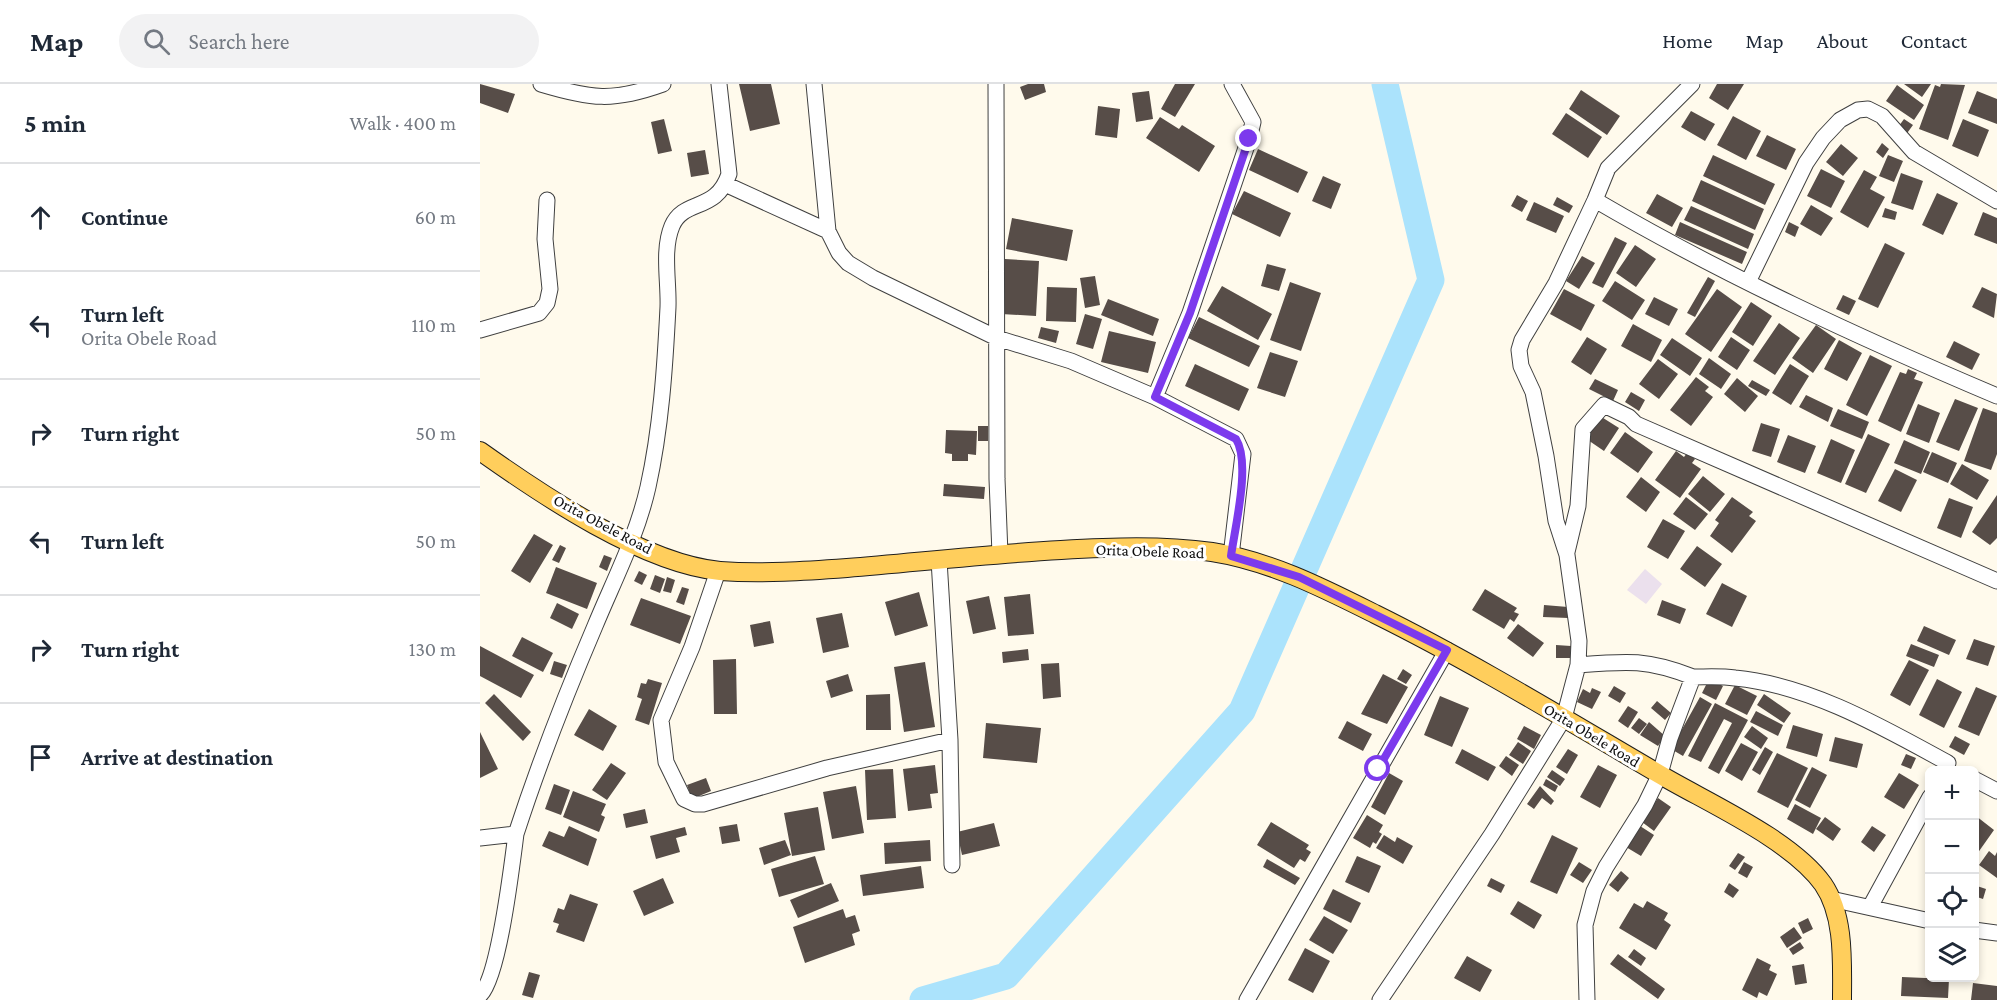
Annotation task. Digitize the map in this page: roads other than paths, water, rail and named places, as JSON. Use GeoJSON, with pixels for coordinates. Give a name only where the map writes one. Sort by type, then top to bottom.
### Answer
{"type":"FeatureCollection","features":[{"type":"Feature","properties":{"kind":"main road","name":"Orita Obele Road"},"geometry":{"type":"LineString","coordinates":[[480,451],[557,501],[632,543],[673,560],[718,571],[801,571],[1000,554],[1154,547],[1231,556],[1299,577],[1447,650],[1780,846],[1821,881],[1831,899],[1839,928],[1842,1000]]}},
{"type":"Feature","properties":{"kind":"street"},"geometry":{"type":"LineString","coordinates":[[541,84],[587,96],[612,98],[663,84]]}},
{"type":"Feature","properties":{"kind":"street"},"geometry":{"type":"LineString","coordinates":[[480,995],[488,982],[503,919],[516,834],[550,735],[632,543],[649,483],[661,408],[669,289],[668,241],[672,224],[683,212],[715,198],[729,174],[719,84]]}},
{"type":"Feature","properties":{"kind":"street"},"geometry":{"type":"LineString","coordinates":[[814,84],[828,231],[839,253],[848,263],[873,278],[997,338],[1071,361],[1155,397],[1236,439],[1241,447],[1240,493],[1231,556]]}},
{"type":"Feature","properties":{"kind":"street"},"geometry":{"type":"LineString","coordinates":[[996,84],[997,490],[1000,554]]}},
{"type":"Feature","properties":{"kind":"street"},"geometry":{"type":"LineString","coordinates":[[1155,397],[1190,313],[1249,139],[1253,122],[1232,84]]}},
{"type":"Feature","properties":{"kind":"street"},"geometry":{"type":"LineString","coordinates":[[1380,1000],[1492,834],[1564,718],[1578,665],[1579,641],[1567,555],[1556,521],[1533,392],[1521,366],[1520,350],[1526,333],[1556,283],[1608,168],[1692,84]]}},
{"type":"Feature","properties":{"kind":"street"},"geometry":{"type":"LineString","coordinates":[[1748,282],[1806,163],[1823,138],[1840,120],[1858,110],[1868,109],[1882,116],[1914,153],[1997,201]]}},
{"type":"Feature","properties":{"kind":"street"},"geometry":{"type":"LineString","coordinates":[[725,184],[828,231]]}},
{"type":"Feature","properties":{"kind":"street"},"geometry":{"type":"LineString","coordinates":[[480,330],[538,313],[547,303],[550,289],[546,239],[547,200]]}},
{"type":"Feature","properties":{"kind":"street"},"geometry":{"type":"LineString","coordinates":[[1595,200],[1748,282],[1917,362],[1997,396]]}},
{"type":"Feature","properties":{"kind":"street"},"geometry":{"type":"LineString","coordinates":[[1567,555],[1578,506],[1583,429],[1604,405],[1629,417],[1636,424],[1997,581]]}},
{"type":"Feature","properties":{"kind":"street"},"geometry":{"type":"LineString","coordinates":[[939,560],[950,740],[952,865]]}},
{"type":"Feature","properties":{"kind":"street"},"geometry":{"type":"LineString","coordinates":[[718,571],[692,647],[665,705],[661,720],[666,762],[684,799],[688,802],[703,804],[827,768],[950,740]]}},
{"type":"Feature","properties":{"kind":"street"},"geometry":{"type":"LineString","coordinates":[[1247,1000],[1447,650]]}},
{"type":"Feature","properties":{"kind":"street"},"geometry":{"type":"LineString","coordinates":[[1578,665],[1647,662],[1694,677],[1736,678],[1794,691],[1866,719],[1947,766]]}},
{"type":"Feature","properties":{"kind":"street"},"geometry":{"type":"LineString","coordinates":[[1587,1000],[1586,925],[1594,891],[1646,805],[1660,774],[1670,738],[1694,677]]}},
{"type":"Feature","properties":{"kind":"street"},"geometry":{"type":"LineString","coordinates":[[1979,782],[1997,791]]}},
{"type":"Feature","properties":{"kind":"street"},"geometry":{"type":"LineString","coordinates":[[1870,907],[1925,804]]}},
{"type":"Feature","properties":{"kind":"street"},"geometry":{"type":"LineString","coordinates":[[480,838],[516,834]]}},
{"type":"Feature","properties":{"kind":"street"},"geometry":{"type":"LineString","coordinates":[[1831,899],[1925,920]]}},
{"type":"Feature","properties":{"kind":"street"},"geometry":{"type":"LineString","coordinates":[[1979,931],[1997,933]]}},
{"type":"Feature","properties":{"kind":"waterway"},"geometry":{"type":"LineString","coordinates":[[923,1000],[1006,976],[1242,711],[1431,280],[1385,84]]}}]}
